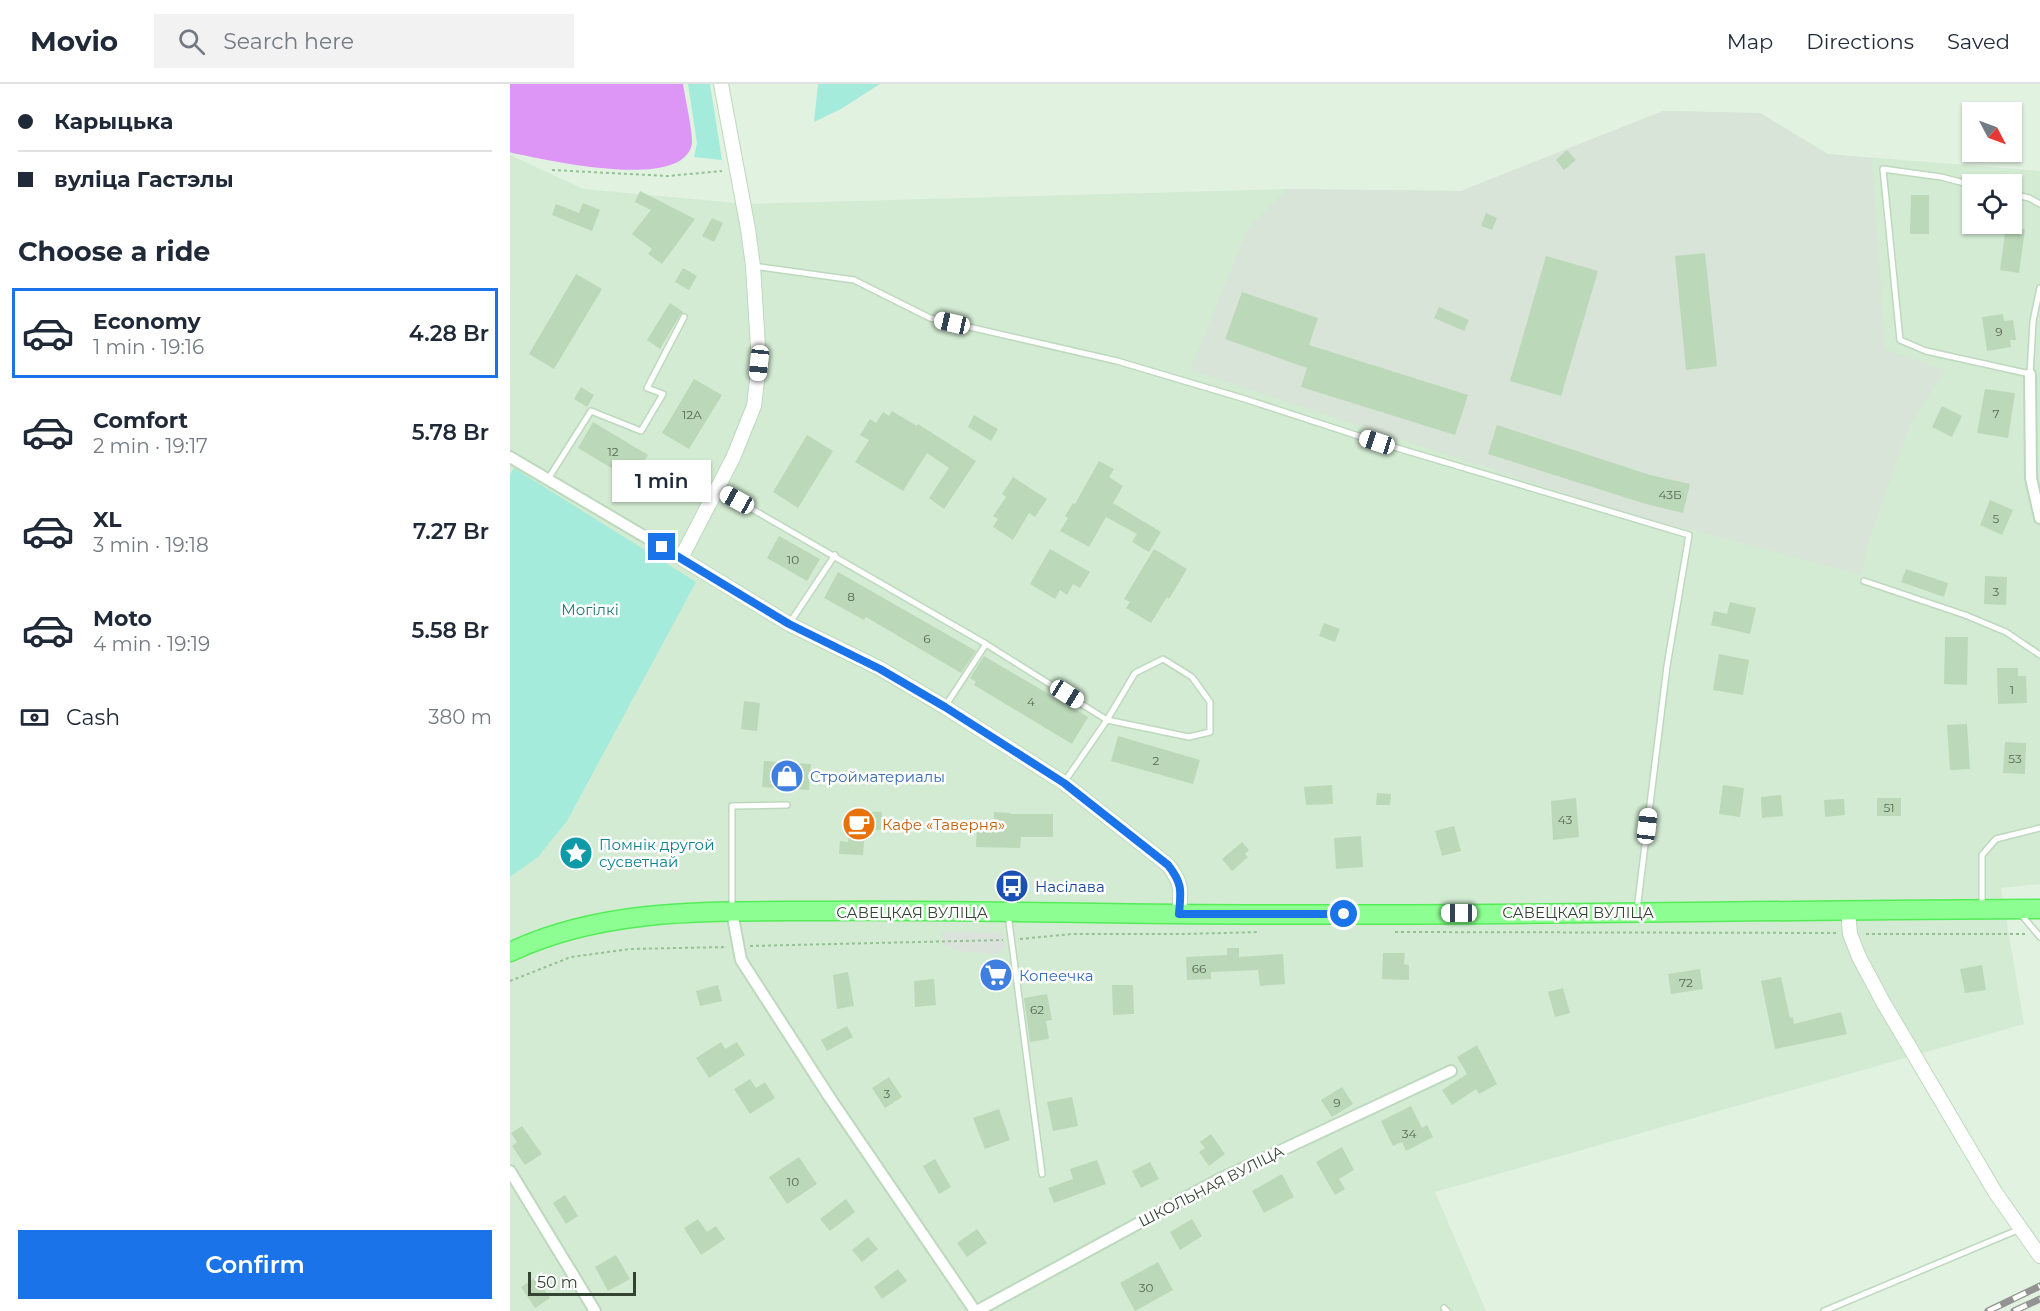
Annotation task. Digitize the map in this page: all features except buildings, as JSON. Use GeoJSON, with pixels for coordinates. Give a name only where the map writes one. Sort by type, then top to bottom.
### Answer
{"type":"FeatureCollection","features":[{"type":"Feature","properties":{"kind":"main road","name":"САВЕЦКАЯ ВУЛІЦА"},"geometry":{"type":"LineString","coordinates":[[510,952],[560,933],[638,917],[732,912],[1179,914],[2040,909]]}},
{"type":"Feature","properties":{"kind":"street"},"geometry":{"type":"LineString","coordinates":[[681,558],[732,458],[754,406],[759,363],[753,266],[721,84]]}},
{"type":"Feature","properties":{"kind":"street"},"geometry":{"type":"LineString","coordinates":[[2031,374],[2031,478],[2040,518]]}},
{"type":"Feature","properties":{"kind":"street"},"geometry":{"type":"LineString","coordinates":[[510,457],[789,624],[880,669],[945,707],[1064,783],[1168,865],[1179,878],[1179,914]]}},
{"type":"Feature","properties":{"kind":"street"},"geometry":{"type":"LineString","coordinates":[[1848,910],[1850,934],[1859,957],[1883,1002],[1995,1192],[2040,1256]]}},
{"type":"Feature","properties":{"kind":"street","name":"ШКОЛЬНАЯ ВУЛІЦА"},"geometry":{"type":"LineString","coordinates":[[732,912],[741,960],[747,970],[830,1098],[976,1311],[1220,1179],[1451,1071]]}},
{"type":"Feature","properties":{"kind":"street"},"geometry":{"type":"LineString","coordinates":[[510,1172],[595,1311]]}},
{"type":"Feature","properties":{"kind":"lane"},"geometry":{"type":"LineString","coordinates":[[1962,182],[1941,177],[1883,169],[1900,340],[1926,351],[2031,374],[2033,321],[2040,288]]}},
{"type":"Feature","properties":{"kind":"lane"},"geometry":{"type":"LineString","coordinates":[[2022,196],[2040,204]]}},
{"type":"Feature","properties":{"kind":"lane"},"geometry":{"type":"LineString","coordinates":[[753,266],[854,280],[930,318],[1117,361],[1377,442],[1689,535],[1667,666],[1636,912]]}},
{"type":"Feature","properties":{"kind":"lane"},"geometry":{"type":"LineString","coordinates":[[548,480],[591,411],[641,431],[663,394],[646,388],[684,317]]}},
{"type":"Feature","properties":{"kind":"lane"},"geometry":{"type":"LineString","coordinates":[[717,489],[986,644],[1107,720],[1189,737],[1210,732],[1210,702],[1192,677],[1163,659],[1135,673],[1107,720],[1064,783]]}},
{"type":"Feature","properties":{"kind":"lane"},"geometry":{"type":"LineString","coordinates":[[789,624],[835,555]]}},
{"type":"Feature","properties":{"kind":"lane"},"geometry":{"type":"LineString","coordinates":[[1864,581],[1965,615],[2006,632],[2040,655]]}},
{"type":"Feature","properties":{"kind":"lane"},"geometry":{"type":"LineString","coordinates":[[945,707],[986,644]]}},
{"type":"Feature","properties":{"kind":"lane"},"geometry":{"type":"LineString","coordinates":[[732,912],[732,806],[787,805]]}},
{"type":"Feature","properties":{"kind":"lane"},"geometry":{"type":"LineString","coordinates":[[1983,909],[1982,855],[1996,839],[2040,828]]}},
{"type":"Feature","properties":{"kind":"lane"},"geometry":{"type":"LineString","coordinates":[[2017,909],[2039,936]]}},
{"type":"Feature","properties":{"kind":"lane"},"geometry":{"type":"LineString","coordinates":[[1008,912],[1042,1174]]}},
{"type":"Feature","properties":{"kind":"lane"},"geometry":{"type":"LineString","coordinates":[[1824,1311],[2020,1229]]}},
{"type":"Feature","properties":{"kind":"path"},"geometry":{"type":"LineString","coordinates":[[552,170],[668,176],[711,171],[737,171]]}},
{"type":"Feature","properties":{"kind":"path"},"geometry":{"type":"LineString","coordinates":[[510,981],[571,957],[630,949],[1012,940],[1072,934],[1261,932]]}},
{"type":"Feature","properties":{"kind":"path"},"geometry":{"type":"LineString","coordinates":[[1385,932],[2039,936]]}},
{"type":"Feature","properties":{"kind":"shaded area"},"geometry":{"type":"Polygon","coordinates":[[[510,84],[683,84],[692,143],[684,158],[665,166],[640,170],[581,166],[512,153],[510,152],[510,84]]]}},
{"type":"Feature","properties":{"kind":"shaded area"},"geometry":{"type":"Polygon","coordinates":[[[1663,111],[1760,113],[1828,154],[2040,171],[2040,884],[2001,888],[2024,1024],[1435,1192],[1486,1311],[510,1311],[510,155],[584,189],[747,204],[1287,189],[1461,191],[1663,111]]]}},
{"type":"Feature","properties":{"kind":"shaded area"},"geometry":{"type":"Polygon","coordinates":[[[1663,111],[1760,113],[1827,154],[1872,158],[1885,349],[1945,370],[1910,425],[1867,546],[1862,575],[1612,509],[1190,370],[1248,228],[1287,189],[1461,191],[1663,111]]]}},
{"type":"Feature","properties":{"kind":"shaded area"},"geometry":{"type":"Polygon","coordinates":[[[941,932],[1002,933],[1005,947],[996,954],[960,951],[944,945],[941,932]]]}},
{"type":"Feature","properties":{"kind":"green space"},"geometry":{"type":"Polygon","coordinates":[[[688,84],[710,84],[722,160],[694,157],[697,143],[688,84]]]}},
{"type":"Feature","properties":{"kind":"green space"},"geometry":{"type":"Polygon","coordinates":[[[818,84],[880,84],[841,109],[814,122],[818,84]]]}},
{"type":"Feature","properties":{"kind":"green space","name":"Могілкі"},"geometry":{"type":"Polygon","coordinates":[[[514,468],[696,582],[567,821],[538,857],[510,877],[510,475],[514,468]]]}},
{"type":"Feature","properties":{"kind":"railway"},"geometry":{"type":"LineString","coordinates":[[1988,1311],[2040,1286]]}},
{"type":"Feature","properties":{"kind":"railway"},"geometry":{"type":"LineString","coordinates":[[2014,1311],[2040,1299]]}},
{"type":"Feature","properties":{"kind":"place","name":"Стройматериалы"},"geometry":{"type":"Point","coordinates":[787,776]}},
{"type":"Feature","properties":{"kind":"place","name":"Кафе «Таверня»"},"geometry":{"type":"Point","coordinates":[859,824]}},
{"type":"Feature","properties":{"kind":"place","name":"Помнік другой сусветнай"},"geometry":{"type":"Point","coordinates":[576,853]}},
{"type":"Feature","properties":{"kind":"place","name":"Насілава"},"geometry":{"type":"Point","coordinates":[1012,886]}},
{"type":"Feature","properties":{"kind":"place","name":"Копеечка"},"geometry":{"type":"Point","coordinates":[996,975]}},
{"type":"Feature","properties":{"kind":"route"},"geometry":{"type":"LineString","coordinates":[[662,547],[789,624],[880,669],[945,707],[1064,783],[1168,865],[1179,878],[1179,914],[1344,914]]}}]}
